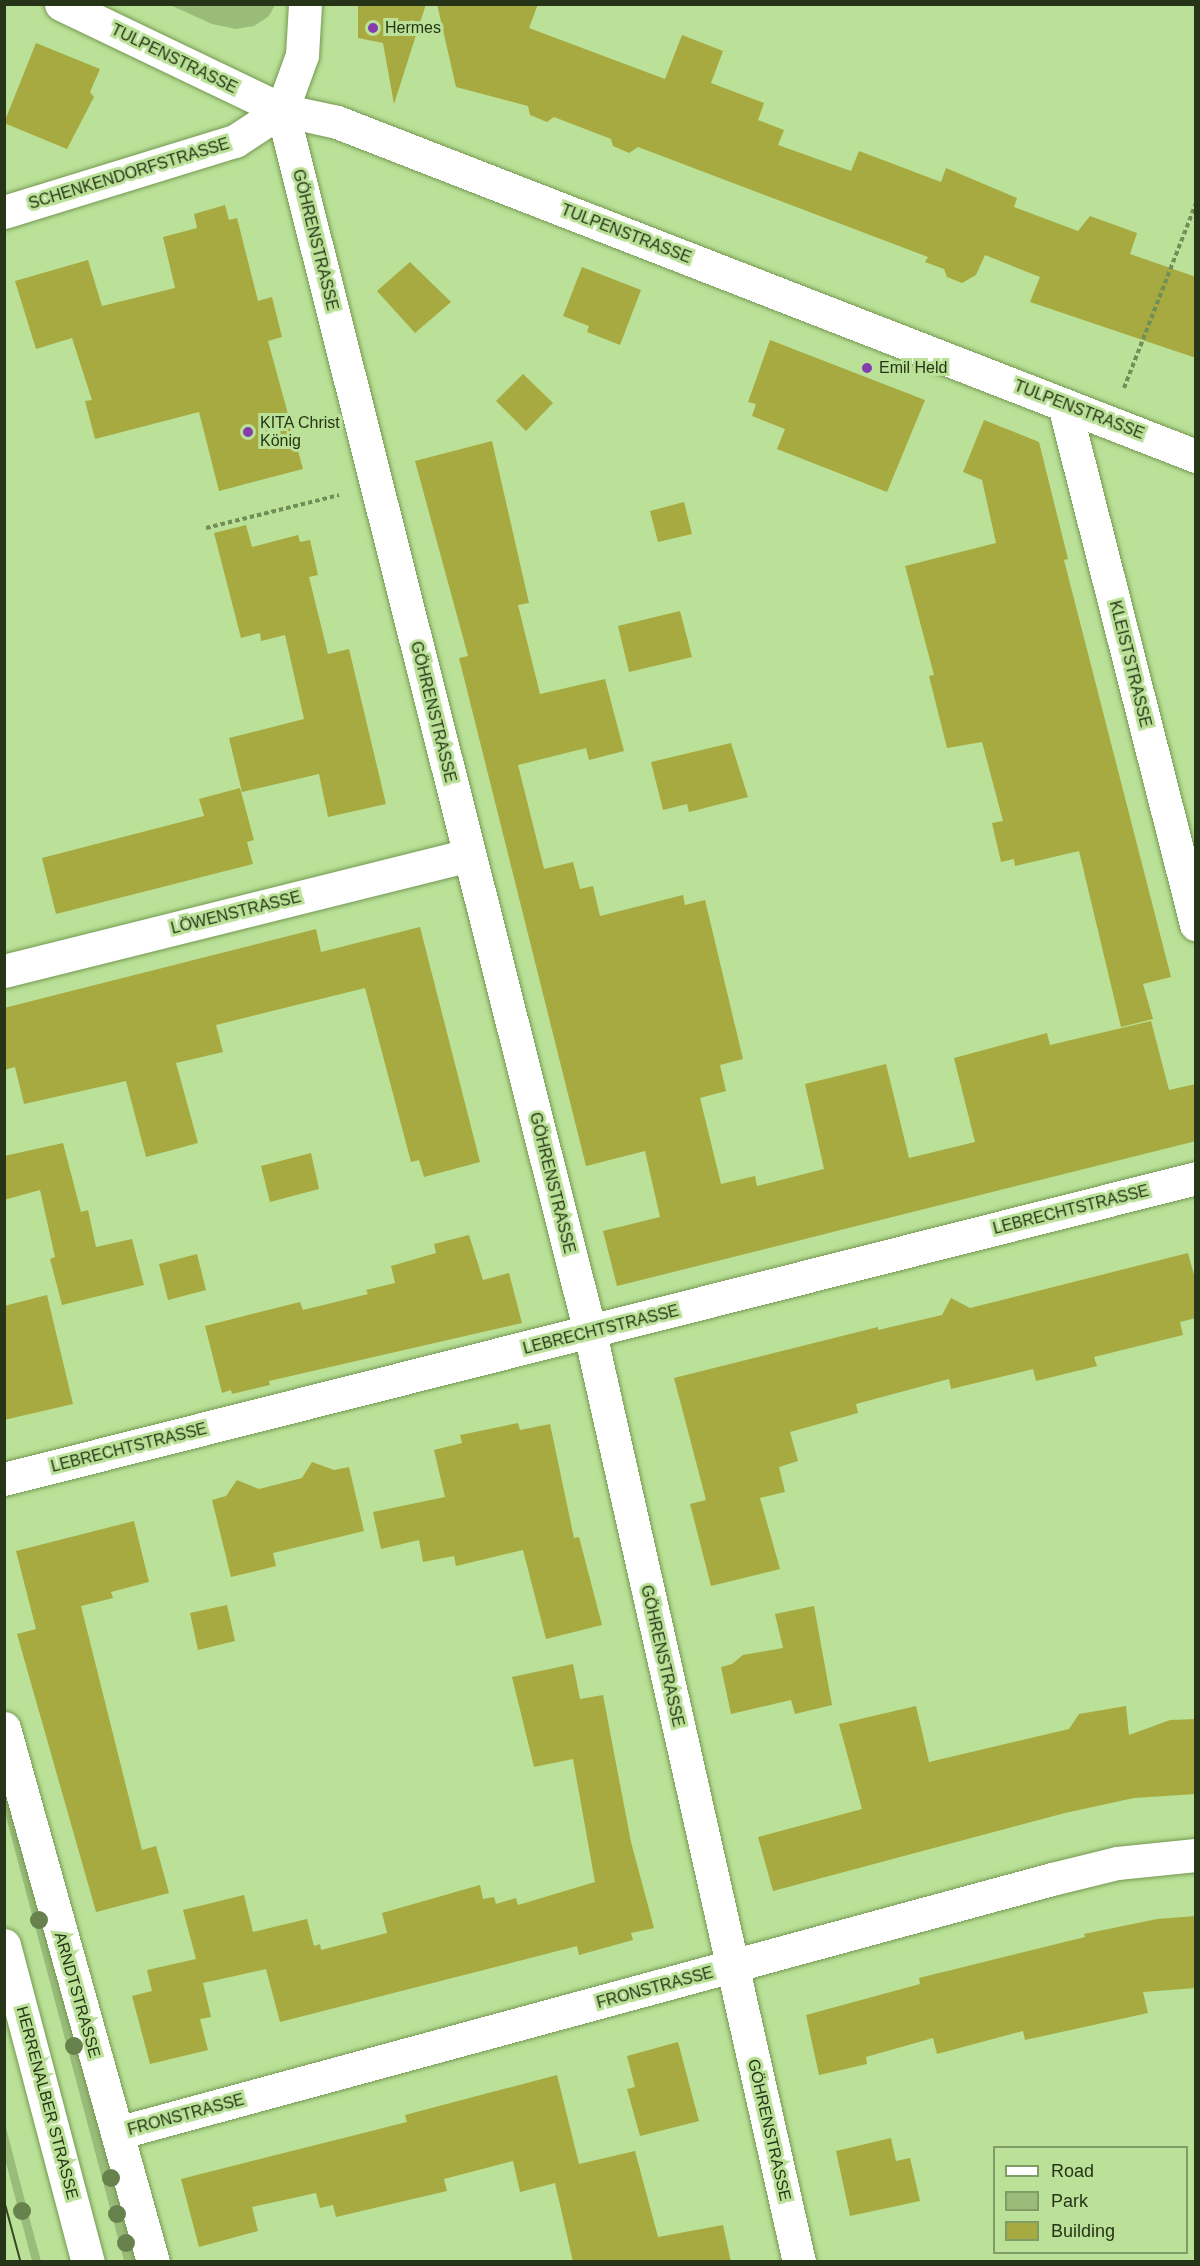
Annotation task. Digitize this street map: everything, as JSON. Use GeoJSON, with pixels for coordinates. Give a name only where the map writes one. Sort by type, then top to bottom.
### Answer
{"type":"FeatureCollection","features":[{"type":"Feature","properties":{"kind":"street","name":"TULPENSTRASSE"},"geometry":{"type":"LineString","coordinates":[[61,4],[282,110],[337,122],[1196,456]]}},
{"type":"Feature","properties":{"kind":"street"},"geometry":{"type":"LineString","coordinates":[[282,110],[302,56],[305,4]]}},
{"type":"Feature","properties":{"kind":"street","name":"SCHENKENDORFSTRASSE"},"geometry":{"type":"LineString","coordinates":[[4,212],[235,141],[282,110]]}},
{"type":"Feature","properties":{"kind":"street","name":"GÖHRENSTRASSE"},"geometry":{"type":"LineString","coordinates":[[282,110],[590,1334],[799,2262]]}},
{"type":"Feature","properties":{"kind":"street","name":"KLEISTSTRASSE"},"geometry":{"type":"LineString","coordinates":[[1064,405],[1196,924]]}},
{"type":"Feature","properties":{"kind":"street","name":"LÖWENSTRASSE"},"geometry":{"type":"LineString","coordinates":[[4,971],[468,855]]}},
{"type":"Feature","properties":{"kind":"street","name":"LEBRECHTSTRASSE"},"geometry":{"type":"LineString","coordinates":[[4,1479],[590,1334],[1196,1178]]}},
{"type":"Feature","properties":{"kind":"street","name":"ARNDTSTRASSE"},"geometry":{"type":"LineString","coordinates":[[4,1728],[153,2262]]}},
{"type":"Feature","properties":{"kind":"street","name":"FRONSTRASSE"},"geometry":{"type":"LineString","coordinates":[[117,2133],[1106,1866],[1196,1855]]}},
{"type":"Feature","properties":{"kind":"street","name":"HERRENALBER STRASSE"},"geometry":{"type":"LineString","coordinates":[[4,1945],[88,2262]]}},
{"type":"Feature","properties":{"kind":"path"},"geometry":{"type":"LineString","coordinates":[[1111,423],[1196,203]]}},
{"type":"Feature","properties":{"kind":"path"},"geometry":{"type":"LineString","coordinates":[[206,528],[376,486]]}},
{"type":"Feature","properties":{"kind":"green space"},"geometry":{"type":"Polygon","coordinates":[[[170,5],[275,5],[269,16],[254,26],[236,29],[212,24],[170,5]]]}},
{"type":"Feature","properties":{"kind":"green space"},"geometry":{"type":"Polygon","coordinates":[[[4,1771],[138,2261],[124,2261],[5,1813],[4,1771]]]}},
{"type":"Feature","properties":{"kind":"green space"},"geometry":{"type":"Polygon","coordinates":[[[5,2124],[41,2261],[32,2261],[5,2159],[5,2124]]]}},
{"type":"Feature","properties":{"kind":"building"},"geometry":{"type":"Polygon","coordinates":[[[358,4],[426,4],[394,104],[383,43],[358,38],[358,4]]]}},
{"type":"Feature","properties":{"kind":"building"},"geometry":{"type":"Polygon","coordinates":[[[437,4],[538,4],[529,28],[665,79],[682,35],[723,51],[711,83],[764,103],[758,120],[784,130],[778,145],[851,171],[859,151],[941,182],[946,168],[1017,198],[1014,207],[1078,231],[1090,216],[1137,233],[1130,254],[1196,277],[1196,358],[1030,302],[1040,277],[985,255],[976,275],[962,283],[947,277],[944,269],[925,262],[928,257],[638,147],[629,153],[613,146],[611,139],[554,117],[547,122],[530,115],[528,106],[456,87],[437,4]]]}},
{"type":"Feature","properties":{"kind":"building"},"geometry":{"type":"Polygon","coordinates":[[[36,43],[100,69],[90,92],[94,97],[67,149],[4,123],[36,43]]]}},
{"type":"Feature","properties":{"kind":"building"},"geometry":{"type":"Polygon","coordinates":[[[225,205],[229,220],[237,218],[258,301],[272,297],[282,337],[268,341],[303,469],[219,491],[199,412],[95,439],[85,401],[92,400],[72,338],[36,349],[15,281],[88,260],[102,306],[175,288],[163,237],[197,228],[194,214],[225,205]]]}},
{"type":"Feature","properties":{"kind":"building"},"geometry":{"type":"Polygon","coordinates":[[[410,262],[451,302],[415,333],[377,291],[410,262]]]}},
{"type":"Feature","properties":{"kind":"building"},"geometry":{"type":"Polygon","coordinates":[[[582,267],[641,290],[620,345],[587,332],[589,326],[563,316],[582,267]]]}},
{"type":"Feature","properties":{"kind":"building"},"geometry":{"type":"Polygon","coordinates":[[[770,340],[925,400],[887,492],[777,449],[785,429],[752,416],[756,404],[748,402],[770,340]]]}},
{"type":"Feature","properties":{"kind":"building"},"geometry":{"type":"Polygon","coordinates":[[[523,374],[553,403],[526,431],[496,401],[523,374]]]}},
{"type":"Feature","properties":{"kind":"building"},"geometry":{"type":"Polygon","coordinates":[[[984,420],[1039,442],[1068,559],[1064,560],[1171,977],[1143,984],[1153,1019],[1121,1027],[1079,851],[1015,866],[1014,859],[1001,862],[992,823],[1003,821],[982,742],[947,748],[929,676],[934,675],[905,566],[996,543],[982,480],[963,472],[984,420]]]}},
{"type":"Feature","properties":{"kind":"building"},"geometry":{"type":"Polygon","coordinates":[[[492,441],[529,603],[518,605],[540,694],[605,679],[624,751],[589,760],[586,748],[518,765],[544,869],[573,862],[580,889],[593,886],[600,916],[683,895],[685,905],[705,900],[743,1059],[720,1065],[726,1091],[700,1098],[721,1184],[755,1176],[757,1186],[824,1169],[805,1084],[886,1064],[909,1158],[975,1142],[954,1058],[1047,1033],[1050,1045],[1151,1021],[1169,1090],[1196,1084],[1196,1141],[617,1286],[603,1231],[660,1217],[645,1151],[586,1166],[459,658],[468,656],[415,461],[492,441]]]}},
{"type":"Feature","properties":{"kind":"building"},"geometry":{"type":"Polygon","coordinates":[[[684,502],[692,534],[658,542],[650,511],[684,502]]]}},
{"type":"Feature","properties":{"kind":"building"},"geometry":{"type":"Polygon","coordinates":[[[246,525],[252,547],[298,535],[300,542],[310,540],[318,575],[309,577],[328,654],[349,649],[386,804],[328,817],[319,774],[242,792],[229,738],[304,719],[285,635],[261,641],[260,633],[241,638],[214,533],[246,525]]]}},
{"type":"Feature","properties":{"kind":"building"},"geometry":{"type":"Polygon","coordinates":[[[680,611],[692,657],[629,672],[618,626],[680,611]]]}},
{"type":"Feature","properties":{"kind":"building"},"geometry":{"type":"Polygon","coordinates":[[[731,743],[748,797],[689,812],[687,804],[663,810],[651,762],[731,743]]]}},
{"type":"Feature","properties":{"kind":"building"},"geometry":{"type":"Polygon","coordinates":[[[240,788],[254,840],[247,842],[253,864],[56,914],[42,858],[204,816],[199,799],[240,788]]]}},
{"type":"Feature","properties":{"kind":"building"},"geometry":{"type":"Polygon","coordinates":[[[420,927],[480,1162],[424,1177],[419,1160],[411,1162],[365,988],[216,1025],[223,1052],[176,1063],[198,1143],[146,1157],[126,1081],[24,1104],[15,1067],[4,1070],[4,1008],[316,929],[321,952],[420,927]]]}},
{"type":"Feature","properties":{"kind":"building"},"geometry":{"type":"Polygon","coordinates":[[[63,1143],[81,1212],[88,1210],[96,1247],[132,1239],[144,1285],[62,1305],[50,1259],[55,1257],[40,1190],[4,1200],[4,1156],[63,1143]]]}},
{"type":"Feature","properties":{"kind":"building"},"geometry":{"type":"Polygon","coordinates":[[[311,1153],[319,1189],[270,1202],[261,1166],[311,1153]]]}},
{"type":"Feature","properties":{"kind":"building"},"geometry":{"type":"Polygon","coordinates":[[[469,1235],[483,1280],[509,1273],[522,1323],[269,1381],[270,1385],[232,1394],[231,1390],[222,1393],[205,1326],[300,1302],[303,1310],[368,1294],[366,1290],[395,1283],[391,1266],[436,1253],[434,1244],[469,1235]]]}},
{"type":"Feature","properties":{"kind":"building"},"geometry":{"type":"Polygon","coordinates":[[[1188,1253],[1196,1282],[1196,1318],[1180,1322],[1183,1335],[1094,1357],[1097,1366],[1036,1381],[1033,1369],[951,1389],[949,1379],[856,1404],[858,1413],[790,1432],[798,1461],[779,1467],[785,1492],[760,1498],[780,1569],[711,1586],[690,1504],[706,1500],[674,1378],[878,1327],[878,1330],[942,1315],[951,1298],[970,1308],[1188,1253]]]}},
{"type":"Feature","properties":{"kind":"building"},"geometry":{"type":"Polygon","coordinates":[[[197,1254],[206,1290],[168,1300],[159,1264],[197,1254]]]}},
{"type":"Feature","properties":{"kind":"building"},"geometry":{"type":"Polygon","coordinates":[[[47,1295],[73,1404],[4,1420],[4,1306],[47,1295]]]}},
{"type":"Feature","properties":{"kind":"building"},"geometry":{"type":"Polygon","coordinates":[[[518,1423],[520,1430],[550,1424],[574,1538],[579,1537],[602,1625],[546,1639],[523,1550],[456,1566],[454,1556],[423,1562],[419,1540],[381,1549],[373,1512],[445,1497],[434,1450],[462,1443],[460,1435],[518,1423]]]}},
{"type":"Feature","properties":{"kind":"building"},"geometry":{"type":"Polygon","coordinates":[[[312,1462],[334,1470],[349,1467],[364,1531],[273,1553],[276,1566],[231,1577],[212,1500],[226,1496],[237,1480],[259,1489],[302,1478],[312,1462]]]}},
{"type":"Feature","properties":{"kind":"building"},"geometry":{"type":"Polygon","coordinates":[[[134,1521],[149,1582],[111,1592],[113,1598],[81,1606],[142,1850],[156,1846],[169,1893],[96,1912],[17,1634],[36,1629],[16,1551],[134,1521]]]}},
{"type":"Feature","properties":{"kind":"building"},"geometry":{"type":"Polygon","coordinates":[[[227,1605],[235,1641],[198,1650],[190,1613],[227,1605]]]}},
{"type":"Feature","properties":{"kind":"building"},"geometry":{"type":"Polygon","coordinates":[[[814,1606],[832,1705],[795,1714],[791,1700],[731,1714],[721,1667],[732,1664],[743,1655],[783,1648],[775,1614],[814,1606]]]}},
{"type":"Feature","properties":{"kind":"building"},"geometry":{"type":"Polygon","coordinates":[[[573,1664],[580,1699],[603,1695],[631,1842],[654,1928],[631,1933],[633,1940],[579,1955],[577,1946],[280,2022],[266,1969],[203,1983],[211,2017],[200,2019],[208,2050],[150,2064],[132,1996],[152,1991],[147,1970],[196,1959],[183,1910],[244,1895],[253,1932],[307,1919],[314,1946],[320,1944],[321,1950],[387,1933],[382,1913],[480,1885],[483,1899],[494,1897],[496,1904],[516,1898],[518,1905],[595,1882],[573,1759],[534,1767],[512,1677],[573,1664]]]}},
{"type":"Feature","properties":{"kind":"building"},"geometry":{"type":"Polygon","coordinates":[[[916,1706],[929,1762],[1069,1729],[1079,1714],[1126,1706],[1129,1735],[1170,1720],[1196,1719],[1196,1794],[1134,1798],[1065,1813],[773,1891],[758,1837],[862,1809],[839,1724],[916,1706]]]}},
{"type":"Feature","properties":{"kind":"building"},"geometry":{"type":"Polygon","coordinates":[[[1196,1916],[1196,1988],[1143,1992],[1148,2013],[1025,2040],[1023,2031],[937,2054],[933,2038],[866,2057],[867,2064],[819,2075],[806,2015],[920,1984],[919,1978],[1085,1937],[1084,1934],[1157,1919],[1196,1916]]]}},
{"type":"Feature","properties":{"kind":"building"},"geometry":{"type":"Polygon","coordinates":[[[678,2042],[699,2121],[640,2136],[627,2089],[635,2087],[627,2056],[678,2042]]]}},
{"type":"Feature","properties":{"kind":"building"},"geometry":{"type":"Polygon","coordinates":[[[557,2075],[579,2164],[635,2151],[658,2237],[723,2225],[731,2262],[573,2262],[555,2183],[520,2192],[513,2161],[444,2179],[447,2191],[336,2217],[333,2205],[320,2208],[316,2193],[252,2207],[258,2231],[199,2247],[181,2179],[407,2122],[405,2115],[557,2075]]]}},
{"type":"Feature","properties":{"kind":"building"},"geometry":{"type":"Polygon","coordinates":[[[891,2138],[896,2161],[910,2158],[920,2201],[850,2216],[836,2151],[891,2138]]]}},
{"type":"Feature","properties":{"kind":"tram line"},"geometry":{"type":"LineString","coordinates":[[4,2199],[21,2262]]}},
{"type":"Feature","properties":{"kind":"place","name":"Hermes"},"geometry":{"type":"Point","coordinates":[373,28]}},
{"type":"Feature","properties":{"kind":"place","name":"Emil Held"},"geometry":{"type":"Point","coordinates":[867,368]}},
{"type":"Feature","properties":{"kind":"place","name":"KITA Christ König"},"geometry":{"type":"Point","coordinates":[248,432]}}]}
